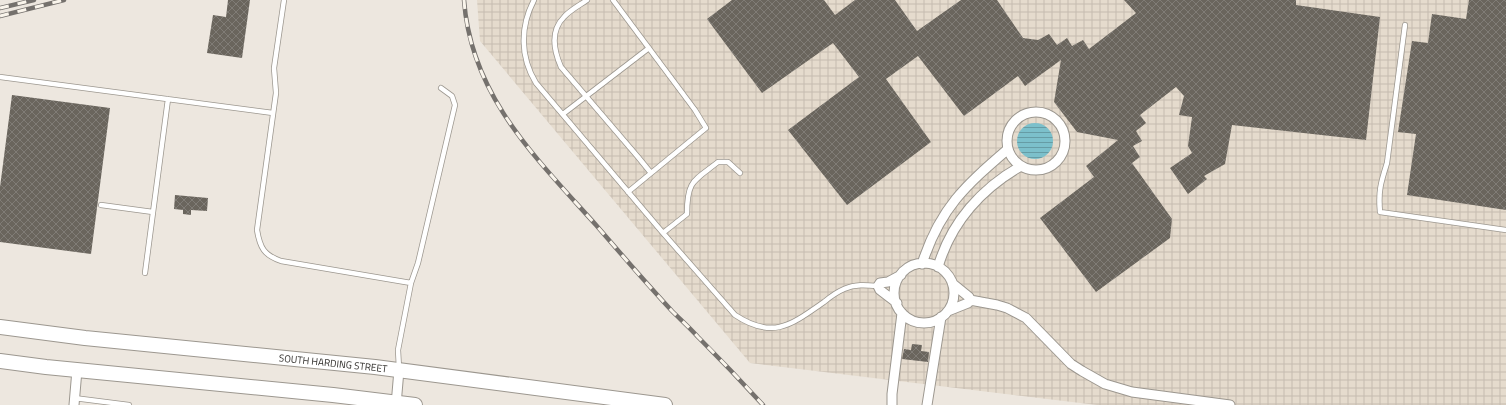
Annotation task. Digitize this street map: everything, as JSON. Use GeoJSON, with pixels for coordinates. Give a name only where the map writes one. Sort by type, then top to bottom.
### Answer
{"type":"FeatureCollection","features":[{"type":"Feature","properties":{"kind":"main road","name":"SOUTH HARDING STREET"},"geometry":{"type":"LineString","coordinates":[[0,327],[85,338],[399,370],[665,405]]}},
{"type":"Feature","properties":{"kind":"main road"},"geometry":{"type":"LineString","coordinates":[[0,361],[77,370],[317,393],[396,404],[415,405]]}},
{"type":"Feature","properties":{"kind":"street"},"geometry":{"type":"LineString","coordinates":[[1033,112],[1042,113],[1052,118],[1059,124],[1064,135],[1063,150],[1060,157],[1051,165],[1041,169],[1033,170],[1021,166],[1008,150],[1007,139],[1010,128],[1016,120],[1023,115],[1033,112]]}},
{"type":"Feature","properties":{"kind":"street"},"geometry":{"type":"LineString","coordinates":[[922,264],[937,227],[950,206],[974,179],[1008,150]]}},
{"type":"Feature","properties":{"kind":"street"},"geometry":{"type":"LineString","coordinates":[[938,267],[949,238],[968,209],[995,183],[1021,166]]}},
{"type":"Feature","properties":{"kind":"street"},"geometry":{"type":"LineString","coordinates":[[897,303],[880,290],[878,286],[880,283],[888,282],[901,275],[912,266],[932,264],[948,274],[953,284],[954,298],[945,314],[927,405]]}},
{"type":"Feature","properties":{"kind":"street"},"geometry":{"type":"LineString","coordinates":[[901,275],[895,289],[897,303],[902,313],[912,320],[928,322],[968,303],[970,300]]}},
{"type":"Feature","properties":{"kind":"street"},"geometry":{"type":"LineString","coordinates":[[953,284],[969,297],[970,300],[997,304],[1026,318],[1071,364],[1082,372],[1105,384],[1136,392],[1230,405]]}},
{"type":"Feature","properties":{"kind":"street"},"geometry":{"type":"LineString","coordinates":[[892,405],[902,313]]}},
{"type":"Feature","properties":{"kind":"street"},"geometry":{"type":"LineString","coordinates":[[74,401],[77,370]]}},
{"type":"Feature","properties":{"kind":"street"},"geometry":{"type":"LineString","coordinates":[[396,404],[399,370]]}},
{"type":"Feature","properties":{"kind":"lane"},"geometry":{"type":"LineString","coordinates":[[284,0],[274,68],[276,93],[257,230],[260,244],[264,252],[281,262],[410,283]]}},
{"type":"Feature","properties":{"kind":"lane"},"geometry":{"type":"LineString","coordinates":[[534,0],[526,19],[523,36],[524,55],[536,83],[731,312],[744,322],[757,326],[776,328],[792,324],[844,289],[856,285],[878,286]]}},
{"type":"Feature","properties":{"kind":"lane"},"geometry":{"type":"LineString","coordinates":[[587,0],[564,17],[556,30],[556,54],[561,67],[651,173]]}},
{"type":"Feature","properties":{"kind":"lane"},"geometry":{"type":"LineString","coordinates":[[613,0],[695,110],[706,128],[628,192]]}},
{"type":"Feature","properties":{"kind":"lane"},"geometry":{"type":"LineString","coordinates":[[1405,25],[1387,163],[1379,190],[1380,212],[1506,230]]}},
{"type":"Feature","properties":{"kind":"lane"},"geometry":{"type":"LineString","coordinates":[[562,114],[649,48]]}},
{"type":"Feature","properties":{"kind":"lane"},"geometry":{"type":"LineString","coordinates":[[0,77],[273,113]]}},
{"type":"Feature","properties":{"kind":"lane"},"geometry":{"type":"LineString","coordinates":[[399,370],[398,350],[410,283],[418,263],[455,105],[452,96],[441,88]]}},
{"type":"Feature","properties":{"kind":"lane"},"geometry":{"type":"LineString","coordinates":[[145,273],[168,99]]}},
{"type":"Feature","properties":{"kind":"lane"},"geometry":{"type":"LineString","coordinates":[[663,233],[687,214],[687,198],[692,183],[718,162],[728,162],[740,173]]}},
{"type":"Feature","properties":{"kind":"lane"},"geometry":{"type":"LineString","coordinates":[[101,205],[153,212]]}},
{"type":"Feature","properties":{"kind":"lane"},"geometry":{"type":"LineString","coordinates":[[74,401],[129,405]]}},
{"type":"Feature","properties":{"kind":"shaded area"},"geometry":{"type":"Polygon","coordinates":[[[477,0],[1506,0],[1506,405],[1097,405],[750,363],[480,41],[477,0]]]}},
{"type":"Feature","properties":{"kind":"water"},"geometry":{"type":"Polygon","coordinates":[[[1039,123],[1048,128],[1052,134],[1052,148],[1048,154],[1039,159],[1031,159],[1022,154],[1018,148],[1017,137],[1022,128],[1028,124],[1039,123]]]}},
{"type":"Feature","properties":{"kind":"building"},"geometry":{"type":"Polygon","coordinates":[[[228,0],[250,0],[242,58],[207,53],[213,15],[226,17],[228,0]]]}},
{"type":"Feature","properties":{"kind":"building"},"geometry":{"type":"Polygon","coordinates":[[[732,0],[824,0],[835,15],[855,0],[895,0],[917,31],[961,0],[997,0],[1023,38],[1038,40],[1049,34],[1057,45],[1067,38],[1072,46],[1083,40],[1089,49],[1136,13],[1124,0],[1296,0],[1296,5],[1380,17],[1366,140],[1232,125],[1225,164],[1204,176],[1207,179],[1188,194],[1170,168],[1192,153],[1188,146],[1192,117],[1179,115],[1184,96],[1176,87],[1140,115],[1146,123],[1136,131],[1142,141],[1133,146],[1140,157],[1132,163],[1172,219],[1170,238],[1096,292],[1040,218],[1094,177],[1086,166],[1118,140],[1077,132],[1054,102],[1061,60],[1025,86],[1018,76],[964,116],[918,56],[886,79],[931,142],[847,205],[788,130],[859,77],[833,43],[762,93],[707,19],[732,0]]]}},
{"type":"Feature","properties":{"kind":"building"},"geometry":{"type":"Polygon","coordinates":[[[1469,0],[1506,0],[1506,210],[1407,195],[1416,134],[1398,132],[1412,41],[1428,43],[1432,14],[1466,19],[1469,0]]]}},
{"type":"Feature","properties":{"kind":"building"},"geometry":{"type":"Polygon","coordinates":[[[12,95],[110,108],[91,254],[0,242],[0,187],[12,95]]]}},
{"type":"Feature","properties":{"kind":"building"},"geometry":{"type":"Polygon","coordinates":[[[175,195],[208,198],[207,211],[191,210],[191,215],[183,214],[183,210],[174,209],[175,195]]]}},
{"type":"Feature","properties":{"kind":"building"},"geometry":{"type":"Polygon","coordinates":[[[912,344],[922,345],[921,351],[929,352],[928,362],[902,359],[904,349],[911,350],[912,344]]]}},
{"type":"Feature","properties":{"kind":"railway"},"geometry":{"type":"LineString","coordinates":[[0,8],[34,0]]}},
{"type":"Feature","properties":{"kind":"railway"},"geometry":{"type":"LineString","coordinates":[[0,16],[64,0]]}},
{"type":"Feature","properties":{"kind":"railway"},"geometry":{"type":"LineString","coordinates":[[464,0],[469,34],[479,66],[493,96],[510,123],[551,175],[653,290],[763,405]]}}]}
